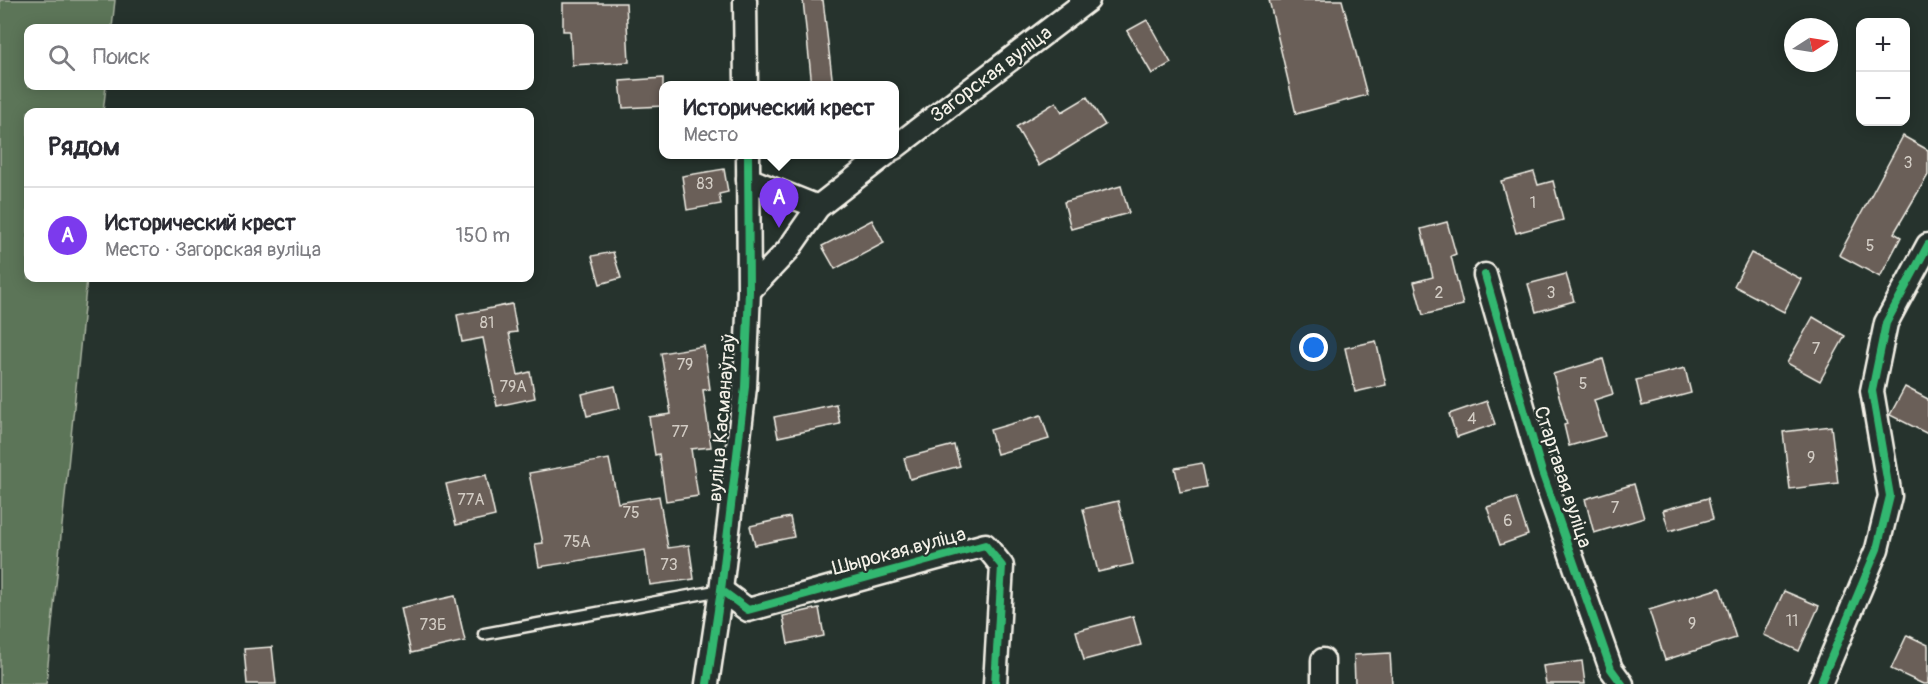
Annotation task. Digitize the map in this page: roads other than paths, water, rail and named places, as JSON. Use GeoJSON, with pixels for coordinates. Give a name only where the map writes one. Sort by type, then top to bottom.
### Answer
{"type":"FeatureCollection","features":[{"type":"Feature","properties":{"kind":"street"},"geometry":{"type":"LineString","coordinates":[[745,0],[746,81]]}},
{"type":"Feature","properties":{"kind":"street","name":"Загорская вуліца"},"geometry":{"type":"LineString","coordinates":[[899,144],[1088,0]]}},
{"type":"Feature","properties":{"kind":"street","name":"вуліца Касманаўтаў"},"geometry":{"type":"LineString","coordinates":[[707,684],[721,590],[745,387],[749,291],[748,159]]}},
{"type":"Feature","properties":{"kind":"street"},"geometry":{"type":"LineString","coordinates":[[749,291],[788,250],[818,207],[880,159]]}},
{"type":"Feature","properties":{"kind":"street"},"geometry":{"type":"LineString","coordinates":[[748,178],[818,207]]}},
{"type":"Feature","properties":{"kind":"street"},"geometry":{"type":"LineString","coordinates":[[1820,684],[1876,549],[1890,496],[1872,391],[1886,323],[1928,244]]}},
{"type":"Feature","properties":{"kind":"street","name":"Стартавая вуліца"},"geometry":{"type":"LineString","coordinates":[[1485,275],[1542,472],[1611,669],[1622,684]]}},
{"type":"Feature","properties":{"kind":"street","name":"Шырокая вуліца"},"geometry":{"type":"LineString","coordinates":[[721,590],[748,610],[985,545],[1002,566],[995,684]]}},
{"type":"Feature","properties":{"kind":"street"},"geometry":{"type":"LineString","coordinates":[[1323,660],[1323,684]]}},
{"type":"Feature","properties":{"kind":"lane"},"geometry":{"type":"LineString","coordinates":[[484,634],[721,590]]}},
{"type":"Feature","properties":{"kind":"place","name":"Исторический крест"},"geometry":{"type":"Point","coordinates":[779,228]}}]}
